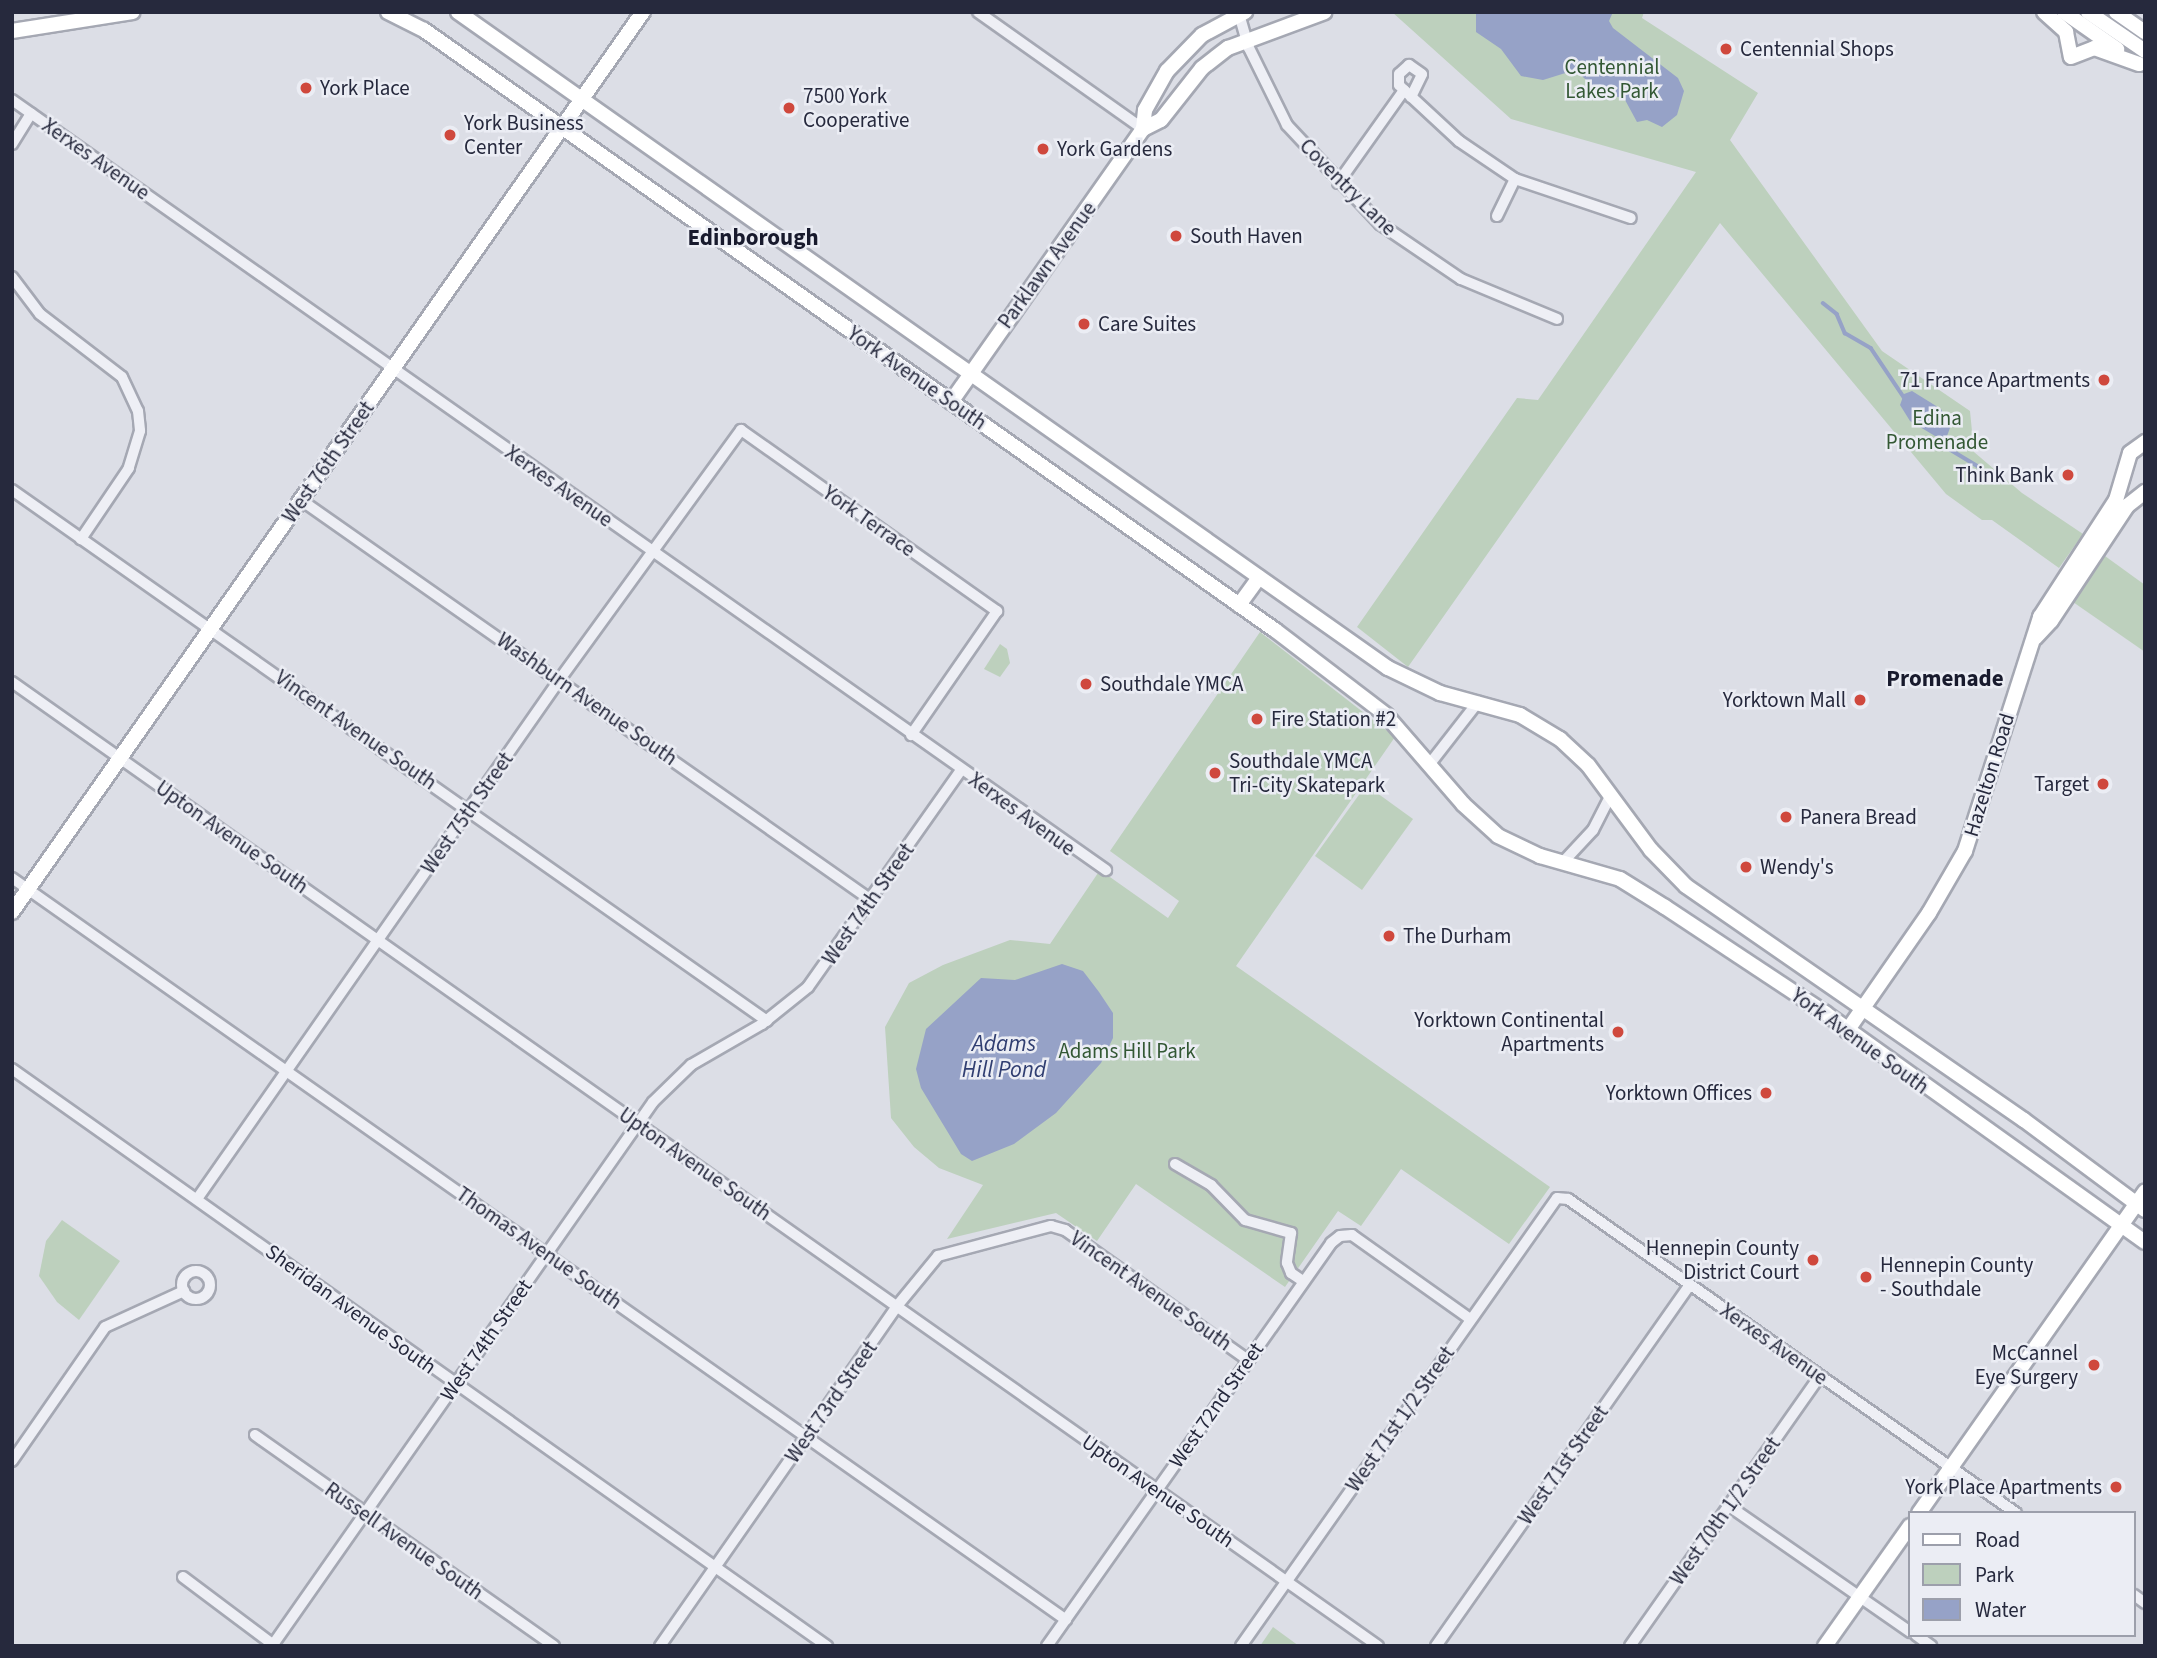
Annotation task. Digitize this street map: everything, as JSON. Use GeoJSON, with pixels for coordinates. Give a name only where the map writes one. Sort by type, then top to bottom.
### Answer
{"type":"FeatureCollection","features":[{"type":"Feature","properties":{"kind":"street"},"geometry":{"type":"LineString","coordinates":[[12,32],[133,12]]}},
{"type":"Feature","properties":{"kind":"street","name":"York Avenue South"},"geometry":{"type":"LineString","coordinates":[[388,12],[424,30],[1239,605],[1338,678],[1402,732],[1429,765],[1498,836],[1540,856],[1566,860],[1620,879],[1847,1031],[2145,1242]]}},
{"type":"Feature","properties":{"kind":"street","name":"York Avenue South"},"geometry":{"type":"LineString","coordinates":[[458,12],[1388,668],[1440,693],[1520,715],[1560,739],[1611,795],[1651,850],[1686,886],[1861,1010],[2024,1120],[2141,1207]]}},
{"type":"Feature","properties":{"kind":"street","name":"West 76th Street"},"geometry":{"type":"LineString","coordinates":[[12,912],[643,12]]}},
{"type":"Feature","properties":{"kind":"street"},"geometry":{"type":"LineString","coordinates":[[978,12],[1143,129]]}},
{"type":"Feature","properties":{"kind":"street","name":"Parklawn Avenue"},"geometry":{"type":"LineString","coordinates":[[951,402],[1143,129],[1161,120],[1214,57],[1246,38],[1325,12]]}},
{"type":"Feature","properties":{"kind":"street"},"geometry":{"type":"LineString","coordinates":[[2044,12],[2066,32],[2071,57],[2094,48],[2143,61]]}},
{"type":"Feature","properties":{"kind":"street"},"geometry":{"type":"LineString","coordinates":[[2064,12],[2143,61]]}},
{"type":"Feature","properties":{"kind":"street"},"geometry":{"type":"LineString","coordinates":[[2088,12],[2143,61]]}},
{"type":"Feature","properties":{"kind":"street"},"geometry":{"type":"LineString","coordinates":[[2116,12],[2145,32]]}},
{"type":"Feature","properties":{"kind":"street","name":"Parklawn Avenue"},"geometry":{"type":"LineString","coordinates":[[1143,129],[1145,110],[1177,58],[1202,35],[1242,13]]}},
{"type":"Feature","properties":{"kind":"street","name":"Coventry Lane"},"geometry":{"type":"LineString","coordinates":[[1242,13],[1246,38],[1287,125],[1338,183],[1380,224],[1430,259],[1476,286],[1557,319]]}},
{"type":"Feature","properties":{"kind":"street"},"geometry":{"type":"LineString","coordinates":[[1338,183],[1407,94],[1459,141],[1515,179],[1631,218]]}},
{"type":"Feature","properties":{"kind":"street","name":"Xerxes Avenue"},"geometry":{"type":"LineString","coordinates":[[12,100],[1106,870]]}},
{"type":"Feature","properties":{"kind":"street"},"geometry":{"type":"LineString","coordinates":[[12,144],[31,113]]}},
{"type":"Feature","properties":{"kind":"street"},"geometry":{"type":"LineString","coordinates":[[1497,216],[1515,179]]}},
{"type":"Feature","properties":{"kind":"street"},"geometry":{"type":"LineString","coordinates":[[12,277],[40,314],[122,377],[138,411],[140,431],[129,468],[81,539]]}},
{"type":"Feature","properties":{"kind":"street","name":"West 75th Street"},"geometry":{"type":"LineString","coordinates":[[197,1199],[560,679],[741,430]]}},
{"type":"Feature","properties":{"kind":"street","name":"York Terrace"},"geometry":{"type":"LineString","coordinates":[[741,430],[997,611],[911,734]]}},
{"type":"Feature","properties":{"kind":"street","name":"Hazelton Road"},"geometry":{"type":"LineString","coordinates":[[1847,1031],[1935,903],[1965,851],[2034,639],[2055,592],[2116,500],[2130,453],[2145,442]]}},
{"type":"Feature","properties":{"kind":"street"},"geometry":{"type":"LineString","coordinates":[[2125,471],[2130,482],[2145,491]]}},
{"type":"Feature","properties":{"kind":"street","name":"Vincent Avenue South"},"geometry":{"type":"LineString","coordinates":[[12,490],[470,809],[766,1021]]}},
{"type":"Feature","properties":{"kind":"street","name":"Hazelton Road"},"geometry":{"type":"LineString","coordinates":[[2034,639],[2051,621],[2127,506],[2145,491]]}},
{"type":"Feature","properties":{"kind":"street","name":"Washburn Avenue South"},"geometry":{"type":"LineString","coordinates":[[301,500],[560,679],[871,900]]}},
{"type":"Feature","properties":{"kind":"street"},"geometry":{"type":"LineString","coordinates":[[1239,605],[1259,577]]}},
{"type":"Feature","properties":{"kind":"street","name":"Upton Avenue South"},"geometry":{"type":"LineString","coordinates":[[12,682],[1378,1646]]}},
{"type":"Feature","properties":{"kind":"street"},"geometry":{"type":"LineString","coordinates":[[1429,765],[1478,702]]}},
{"type":"Feature","properties":{"kind":"street","name":"West 74th Street"},"geometry":{"type":"LineString","coordinates":[[274,1645],[638,1124],[691,1065],[766,1021],[808,988],[961,770]]}},
{"type":"Feature","properties":{"kind":"street"},"geometry":{"type":"LineString","coordinates":[[1566,860],[1593,830],[1611,795]]}},
{"type":"Feature","properties":{"kind":"street","name":"Thomas Avenue South"},"geometry":{"type":"LineString","coordinates":[[12,878],[288,1069],[1066,1620]]}},
{"type":"Feature","properties":{"kind":"street","name":"Sheridan Avenue South"},"geometry":{"type":"LineString","coordinates":[[12,1069],[827,1646]]}},
{"type":"Feature","properties":{"kind":"street"},"geometry":{"type":"LineString","coordinates":[[1175,1164],[1210,1185],[1245,1220],[1291,1233],[1287,1263],[1303,1281]]}},
{"type":"Feature","properties":{"kind":"street"},"geometry":{"type":"LineString","coordinates":[[1920,1511],[2121,1225],[2141,1207],[2145,1191]]}},
{"type":"Feature","properties":{"kind":"street","name":"Xerxes Avenue"},"geometry":{"type":"LineString","coordinates":[[1562,1197],[2013,1511]]}},
{"type":"Feature","properties":{"kind":"street","name":"West 71st 1/2 Street"},"geometry":{"type":"LineString","coordinates":[[1241,1646],[1470,1319],[1557,1198],[1562,1197]]}},
{"type":"Feature","properties":{"kind":"street","name":"Vincent Avenue South"},"geometry":{"type":"LineString","coordinates":[[1051,1226],[1065,1230],[1248,1360]]}},
{"type":"Feature","properties":{"kind":"street","name":"West 73rd Street"},"geometry":{"type":"LineString","coordinates":[[660,1646],[897,1306],[938,1256],[1051,1226]]}},
{"type":"Feature","properties":{"kind":"street","name":"West 72nd Street"},"geometry":{"type":"LineString","coordinates":[[1047,1646],[1303,1281],[1340,1236],[1352,1235],[1470,1319]]}},
{"type":"Feature","properties":{"kind":"street","name":"West 71st Street"},"geometry":{"type":"LineString","coordinates":[[1436,1646],[1690,1285]]}},
{"type":"Feature","properties":{"kind":"street"},"geometry":{"type":"LineString","coordinates":[[12,1461],[105,1328],[184,1291]]}},
{"type":"Feature","properties":{"kind":"street","name":"West 70th 1/2 Street"},"geometry":{"type":"LineString","coordinates":[[1630,1646],[1820,1376]]}},
{"type":"Feature","properties":{"kind":"street","name":"Russell Avenue South"},"geometry":{"type":"LineString","coordinates":[[255,1435],[554,1646]]}},
{"type":"Feature","properties":{"kind":"street"},"geometry":{"type":"LineString","coordinates":[[1729,1506],[1909,1631]]}},
{"type":"Feature","properties":{"kind":"street"},"geometry":{"type":"LineString","coordinates":[[1825,1646],[1909,1527]]}},
{"type":"Feature","properties":{"kind":"street"},"geometry":{"type":"LineString","coordinates":[[183,1577],[274,1645]]}},
{"type":"Feature","properties":{"kind":"green space","name":"Edina Promenade"},"geometry":{"type":"Polygon","coordinates":[[[1392,12],[1644,12],[1642,18],[1758,93],[1730,140],[1882,351],[1970,411],[1974,452],[2022,493],[2083,534],[2059,568],[1992,520],[1982,520],[1946,494],[1720,223],[1408,667],[1357,627],[1517,398],[1538,400],[1696,172],[1511,119],[1392,12]]]}},
{"type":"Feature","properties":{"kind":"green space"},"geometry":{"type":"Polygon","coordinates":[[[2105,556],[2145,585],[2145,652],[2073,602],[2105,556]]]}},
{"type":"Feature","properties":{"kind":"green space","name":"Adams Hill Park"},"geometry":{"type":"Polygon","coordinates":[[[1260,632],[1395,737],[1236,966],[1550,1187],[1509,1244],[1401,1169],[1361,1226],[1338,1211],[1285,1287],[1136,1184],[1097,1241],[1056,1213],[947,1239],[983,1185],[939,1168],[914,1147],[891,1118],[885,1027],[909,983],[943,965],[1010,940],[1050,944],[1100,870],[1168,918],[1179,901],[1110,851],[1260,632]]]}},
{"type":"Feature","properties":{"kind":"green space"},"geometry":{"type":"Polygon","coordinates":[[[1000,644],[1007,649],[1010,663],[1000,677],[984,669],[1000,644]]]}},
{"type":"Feature","properties":{"kind":"green space"},"geometry":{"type":"Polygon","coordinates":[[[1366,785],[1413,819],[1362,890],[1315,856],[1366,785]]]}},
{"type":"Feature","properties":{"kind":"green space"},"geometry":{"type":"Polygon","coordinates":[[[62,1220],[120,1261],[79,1320],[57,1302],[39,1276],[46,1241],[62,1220]]]}},
{"type":"Feature","properties":{"kind":"green space"},"geometry":{"type":"Polygon","coordinates":[[[1273,1627],[1299,1646],[1260,1646],[1273,1627]]]}},
{"type":"Feature","properties":{"kind":"water"},"geometry":{"type":"Polygon","coordinates":[[[1476,12],[1613,12],[1609,21],[1613,28],[1678,78],[1684,91],[1677,115],[1662,127],[1647,120],[1637,122],[1624,98],[1602,94],[1575,70],[1543,80],[1521,76],[1501,49],[1476,32],[1476,12]]]}},
{"type":"Feature","properties":{"kind":"water"},"geometry":{"type":"Polygon","coordinates":[[[1912,391],[1941,409],[1950,428],[1947,436],[1935,436],[1910,421],[1900,405],[1904,394],[1912,391]]]}},
{"type":"Feature","properties":{"kind":"water","name":"Adams Hill Pond"},"geometry":{"type":"Polygon","coordinates":[[[1062,964],[1083,971],[1099,992],[1113,1013],[1113,1038],[1101,1063],[1056,1113],[1014,1144],[972,1161],[961,1154],[921,1088],[916,1069],[926,1029],[981,978],[1015,980],[1062,964]]]}},
{"type":"Feature","properties":{"kind":"waterway"},"geometry":{"type":"LineString","coordinates":[[1823,303],[1837,314],[1845,333],[1871,348],[1906,400]]}},
{"type":"Feature","properties":{"kind":"waterway"},"geometry":{"type":"LineString","coordinates":[[1942,434],[1951,450],[1978,466],[1990,479]]}},
{"type":"Feature","properties":{"kind":"place","name":"Centennial Shops"},"geometry":{"type":"Point","coordinates":[1726,49]}},
{"type":"Feature","properties":{"kind":"place","name":"York Place"},"geometry":{"type":"Point","coordinates":[306,88]}},
{"type":"Feature","properties":{"kind":"place","name":"7500 York Cooperative"},"geometry":{"type":"Point","coordinates":[789,108]}},
{"type":"Feature","properties":{"kind":"place","name":"York Business Center"},"geometry":{"type":"Point","coordinates":[450,135]}},
{"type":"Feature","properties":{"kind":"place","name":"York Gardens"},"geometry":{"type":"Point","coordinates":[1043,149]}},
{"type":"Feature","properties":{"kind":"place","name":"South Haven"},"geometry":{"type":"Point","coordinates":[1176,236]}},
{"type":"Feature","properties":{"kind":"place","name":"Care Suites"},"geometry":{"type":"Point","coordinates":[1084,324]}},
{"type":"Feature","properties":{"kind":"place","name":"71 France Apartments"},"geometry":{"type":"Point","coordinates":[2104,380]}},
{"type":"Feature","properties":{"kind":"place","name":"Think Bank"},"geometry":{"type":"Point","coordinates":[2068,475]}},
{"type":"Feature","properties":{"kind":"place","name":"Southdale YMCA"},"geometry":{"type":"Point","coordinates":[1086,684]}},
{"type":"Feature","properties":{"kind":"place","name":"Yorktown Mall"},"geometry":{"type":"Point","coordinates":[1860,700]}},
{"type":"Feature","properties":{"kind":"place","name":"Fire Station #2"},"geometry":{"type":"Point","coordinates":[1257,719]}},
{"type":"Feature","properties":{"kind":"place","name":"Southdale YMCA Tri-City Skatepark"},"geometry":{"type":"Point","coordinates":[1215,773]}},
{"type":"Feature","properties":{"kind":"place","name":"Target"},"geometry":{"type":"Point","coordinates":[2103,784]}},
{"type":"Feature","properties":{"kind":"place","name":"Panera Bread"},"geometry":{"type":"Point","coordinates":[1786,817]}},
{"type":"Feature","properties":{"kind":"place","name":"Wendy's"},"geometry":{"type":"Point","coordinates":[1746,867]}},
{"type":"Feature","properties":{"kind":"place","name":"The Durham"},"geometry":{"type":"Point","coordinates":[1389,936]}},
{"type":"Feature","properties":{"kind":"place","name":"Yorktown Continental Apartments"},"geometry":{"type":"Point","coordinates":[1618,1032]}},
{"type":"Feature","properties":{"kind":"place","name":"Yorktown Offices"},"geometry":{"type":"Point","coordinates":[1766,1093]}},
{"type":"Feature","properties":{"kind":"place","name":"Hennepin County District Court"},"geometry":{"type":"Point","coordinates":[1813,1260]}},
{"type":"Feature","properties":{"kind":"place","name":"Hennepin County - Southdale"},"geometry":{"type":"Point","coordinates":[1866,1277]}},
{"type":"Feature","properties":{"kind":"place","name":"McCannel Eye Surgery"},"geometry":{"type":"Point","coordinates":[2094,1365]}},
{"type":"Feature","properties":{"kind":"place","name":"York Place Apartments"},"geometry":{"type":"Point","coordinates":[2116,1487]}},
{"type":"Feature","properties":{"kind":"district","name":"Edinborough"},"geometry":{"type":"Point","coordinates":[753,238]}},
{"type":"Feature","properties":{"kind":"district","name":"Promenade"},"geometry":{"type":"Point","coordinates":[1945,679]}},
{"type":"Feature","properties":{"kind":"park label","name":"Centennial Lakes Park"},"geometry":{"type":"Point","coordinates":[1612,79]}}]}
